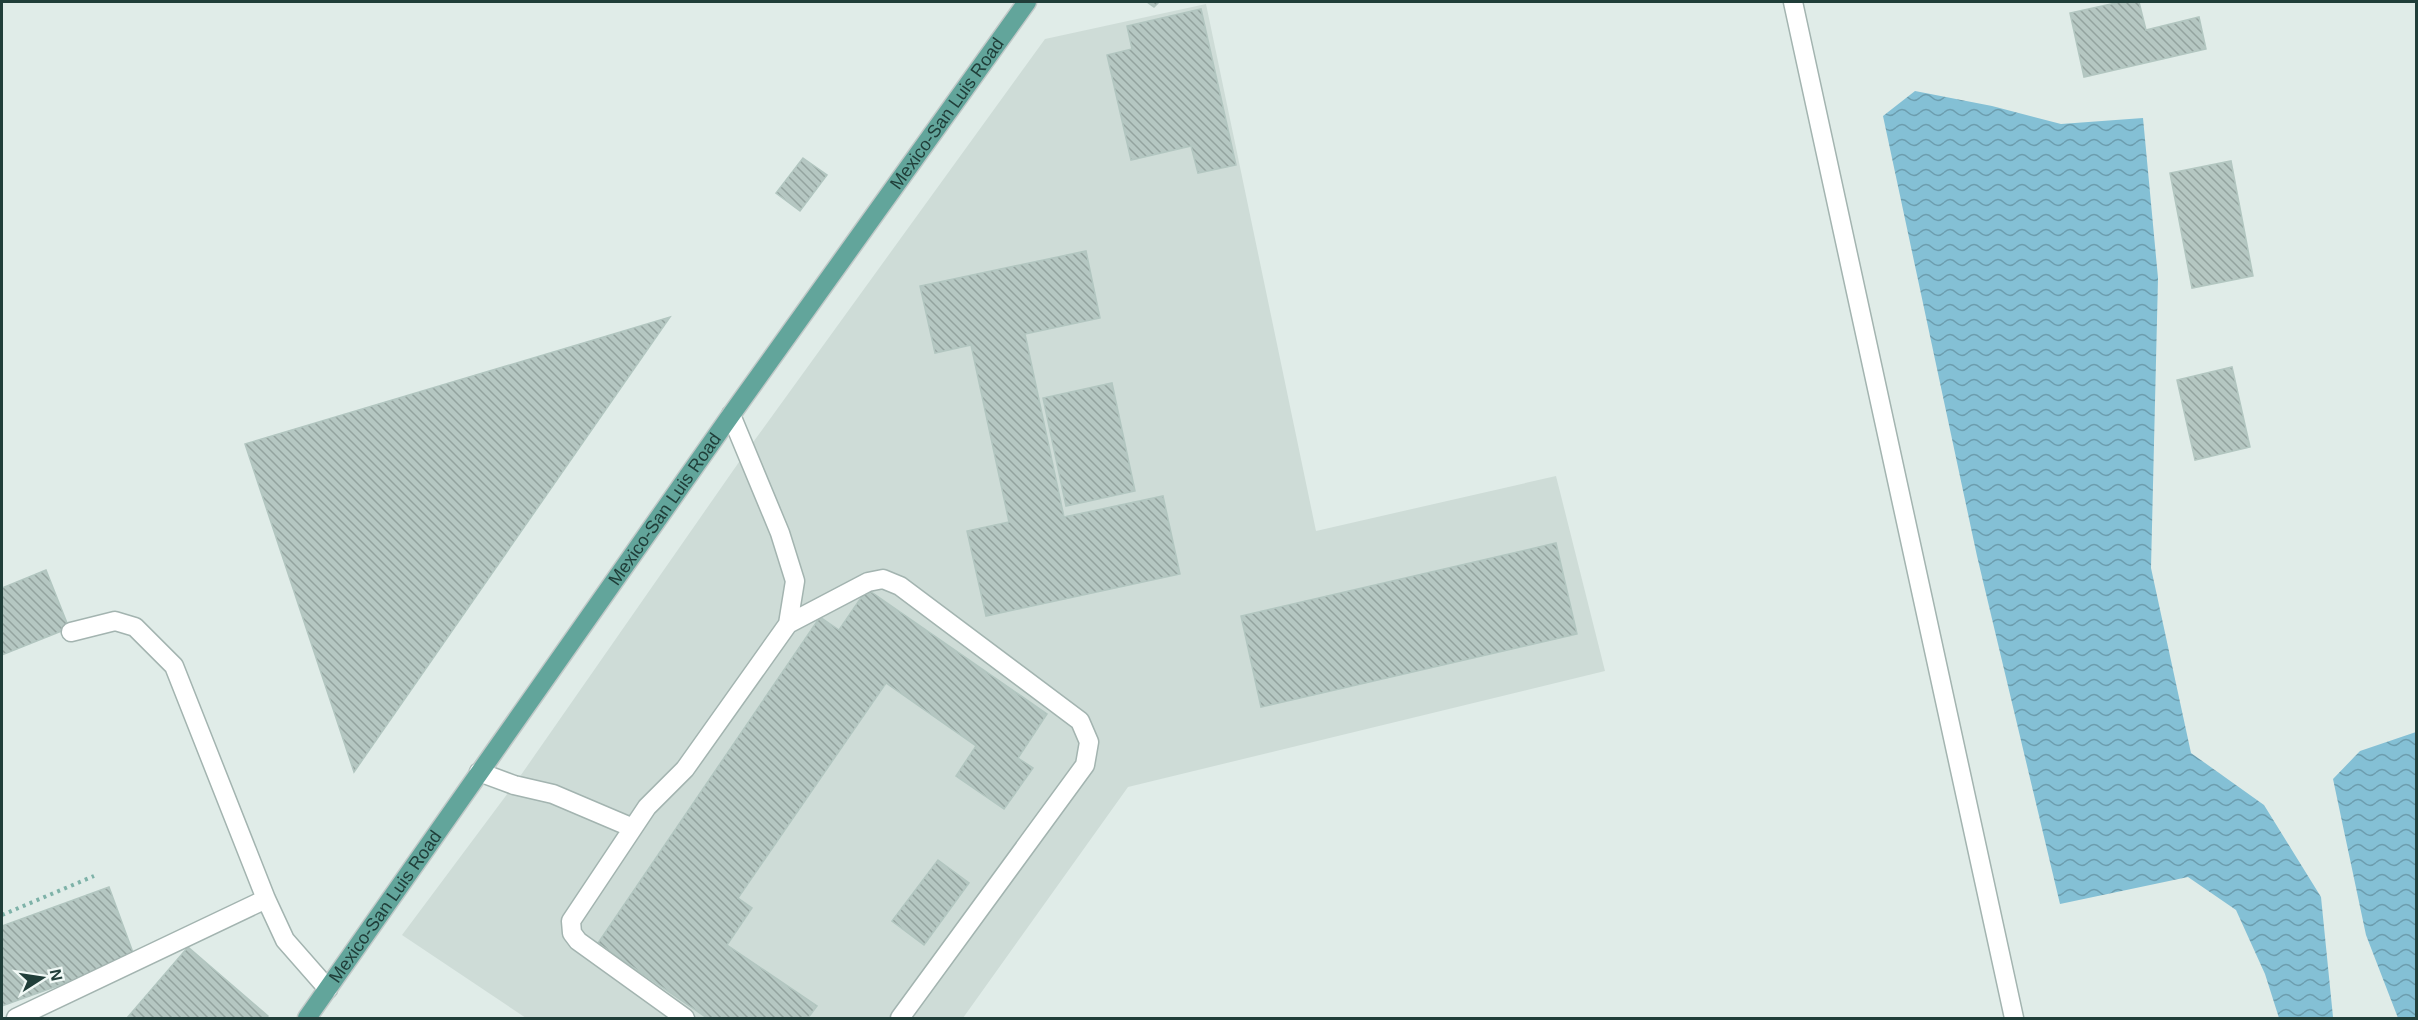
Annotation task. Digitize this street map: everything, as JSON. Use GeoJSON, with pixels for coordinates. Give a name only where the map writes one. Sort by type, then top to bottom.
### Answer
{"type":"FeatureCollection","features":[{"type":"Feature","properties":{"kind":"main road","name":"Mexico-San Luis Road"},"geometry":{"type":"LineString","coordinates":[[307,1018],[731,415],[1027,2]]}},
{"type":"Feature","properties":{"kind":"street"},"geometry":{"type":"LineString","coordinates":[[1793,2],[2014,1018]]}},
{"type":"Feature","properties":{"kind":"street"},"geometry":{"type":"LineString","coordinates":[[685,1018],[578,941],[572,933],[571,921],[647,807],[685,769],[788,624],[795,581],[780,533],[731,415]]}},
{"type":"Feature","properties":{"kind":"street"},"geometry":{"type":"LineString","coordinates":[[788,624],[868,582],[883,579],[900,586],[1080,721],[1089,742],[1084,765],[900,1018]]}},
{"type":"Feature","properties":{"kind":"street"},"geometry":{"type":"LineString","coordinates":[[71,632],[115,621],[135,627],[174,666],[266,900],[285,939],[328,989]]}},
{"type":"Feature","properties":{"kind":"street"},"geometry":{"type":"LineString","coordinates":[[479,772],[514,785],[553,794],[633,828]]}},
{"type":"Feature","properties":{"kind":"street"},"geometry":{"type":"LineString","coordinates":[[16,1018],[266,900]]}},
{"type":"Feature","properties":{"kind":"path"},"geometry":{"type":"LineString","coordinates":[[2,915],[94,876]]}},
{"type":"Feature","properties":{"kind":"shaded area"},"geometry":{"type":"Polygon","coordinates":[[[1206,4],[1316,531],[1556,476],[1605,671],[1128,787],[963,1018],[526,1018],[402,935],[514,785],[746,452],[1045,39],[1206,4]]]}},
{"type":"Feature","properties":{"kind":"water"},"geometry":{"type":"Polygon","coordinates":[[[1915,91],[1992,106],[2061,124],[2143,118],[2158,278],[2151,568],[2191,753],[2264,805],[2321,897],[2333,1017],[2279,1018],[2265,974],[2236,910],[2188,877],[2060,904],[1977,556],[1883,116],[1915,91]]]}},
{"type":"Feature","properties":{"kind":"water"},"geometry":{"type":"Polygon","coordinates":[[[2416,732],[2416,1018],[2398,1018],[2366,935],[2333,779],[2360,751],[2416,732]]]}},
{"type":"Feature","properties":{"kind":"building"},"geometry":{"type":"Polygon","coordinates":[[[1147,2],[1159,2],[1154,7],[1147,2]]]}},
{"type":"Feature","properties":{"kind":"building"},"geometry":{"type":"Polygon","coordinates":[[[2120,2],[2139,2],[2146,30],[2199,17],[2206,49],[2084,77],[2070,13],[2120,2]]]}},
{"type":"Feature","properties":{"kind":"building"},"geometry":{"type":"Polygon","coordinates":[[[1201,9],[1236,165],[1198,173],[1191,146],[1131,160],[1107,55],[1132,49],[1127,26],[1201,9]]]}},
{"type":"Feature","properties":{"kind":"building"},"geometry":{"type":"Polygon","coordinates":[[[803,158],[827,175],[800,211],[776,193],[803,158]]]}},
{"type":"Feature","properties":{"kind":"building"},"geometry":{"type":"Polygon","coordinates":[[[2231,161],[2253,276],[2192,288],[2170,173],[2231,161]]]}},
{"type":"Feature","properties":{"kind":"building"},"geometry":{"type":"Polygon","coordinates":[[[1086,251],[1100,318],[1025,334],[1064,517],[1163,496],[1180,574],[986,616],[967,531],[1009,522],[971,345],[935,353],[920,286],[1086,251]]]}},
{"type":"Feature","properties":{"kind":"building"},"geometry":{"type":"Polygon","coordinates":[[[670,317],[354,772],[245,444],[670,317]]]}},
{"type":"Feature","properties":{"kind":"building"},"geometry":{"type":"Polygon","coordinates":[[[2232,367],[2250,447],[2195,460],[2177,380],[2232,367]]]}},
{"type":"Feature","properties":{"kind":"building"},"geometry":{"type":"Polygon","coordinates":[[[1112,383],[1135,491],[1066,506],[1043,398],[1112,383]]]}},
{"type":"Feature","properties":{"kind":"building"},"geometry":{"type":"Polygon","coordinates":[[[1556,543],[1577,634],[1261,707],[1241,616],[1556,543]]]}},
{"type":"Feature","properties":{"kind":"building"},"geometry":{"type":"Polygon","coordinates":[[[46,570],[69,628],[2,655],[2,588],[46,570]]]}},
{"type":"Feature","properties":{"kind":"building"},"geometry":{"type":"Polygon","coordinates":[[[867,589],[1047,714],[1018,758],[1033,768],[1004,809],[956,776],[976,746],[886,683],[738,898],[752,908],[727,945],[817,1006],[808,1018],[707,1018],[598,943],[820,617],[839,630],[867,589]]]}},
{"type":"Feature","properties":{"kind":"building"},"geometry":{"type":"Polygon","coordinates":[[[938,860],[969,883],[924,945],[892,921],[938,860]]]}},
{"type":"Feature","properties":{"kind":"building"},"geometry":{"type":"Polygon","coordinates":[[[109,887],[135,958],[2,1006],[2,926],[109,887]]]}},
{"type":"Feature","properties":{"kind":"building"},"geometry":{"type":"Polygon","coordinates":[[[188,947],[268,1016],[266,1018],[127,1018],[188,947]]]}}]}
